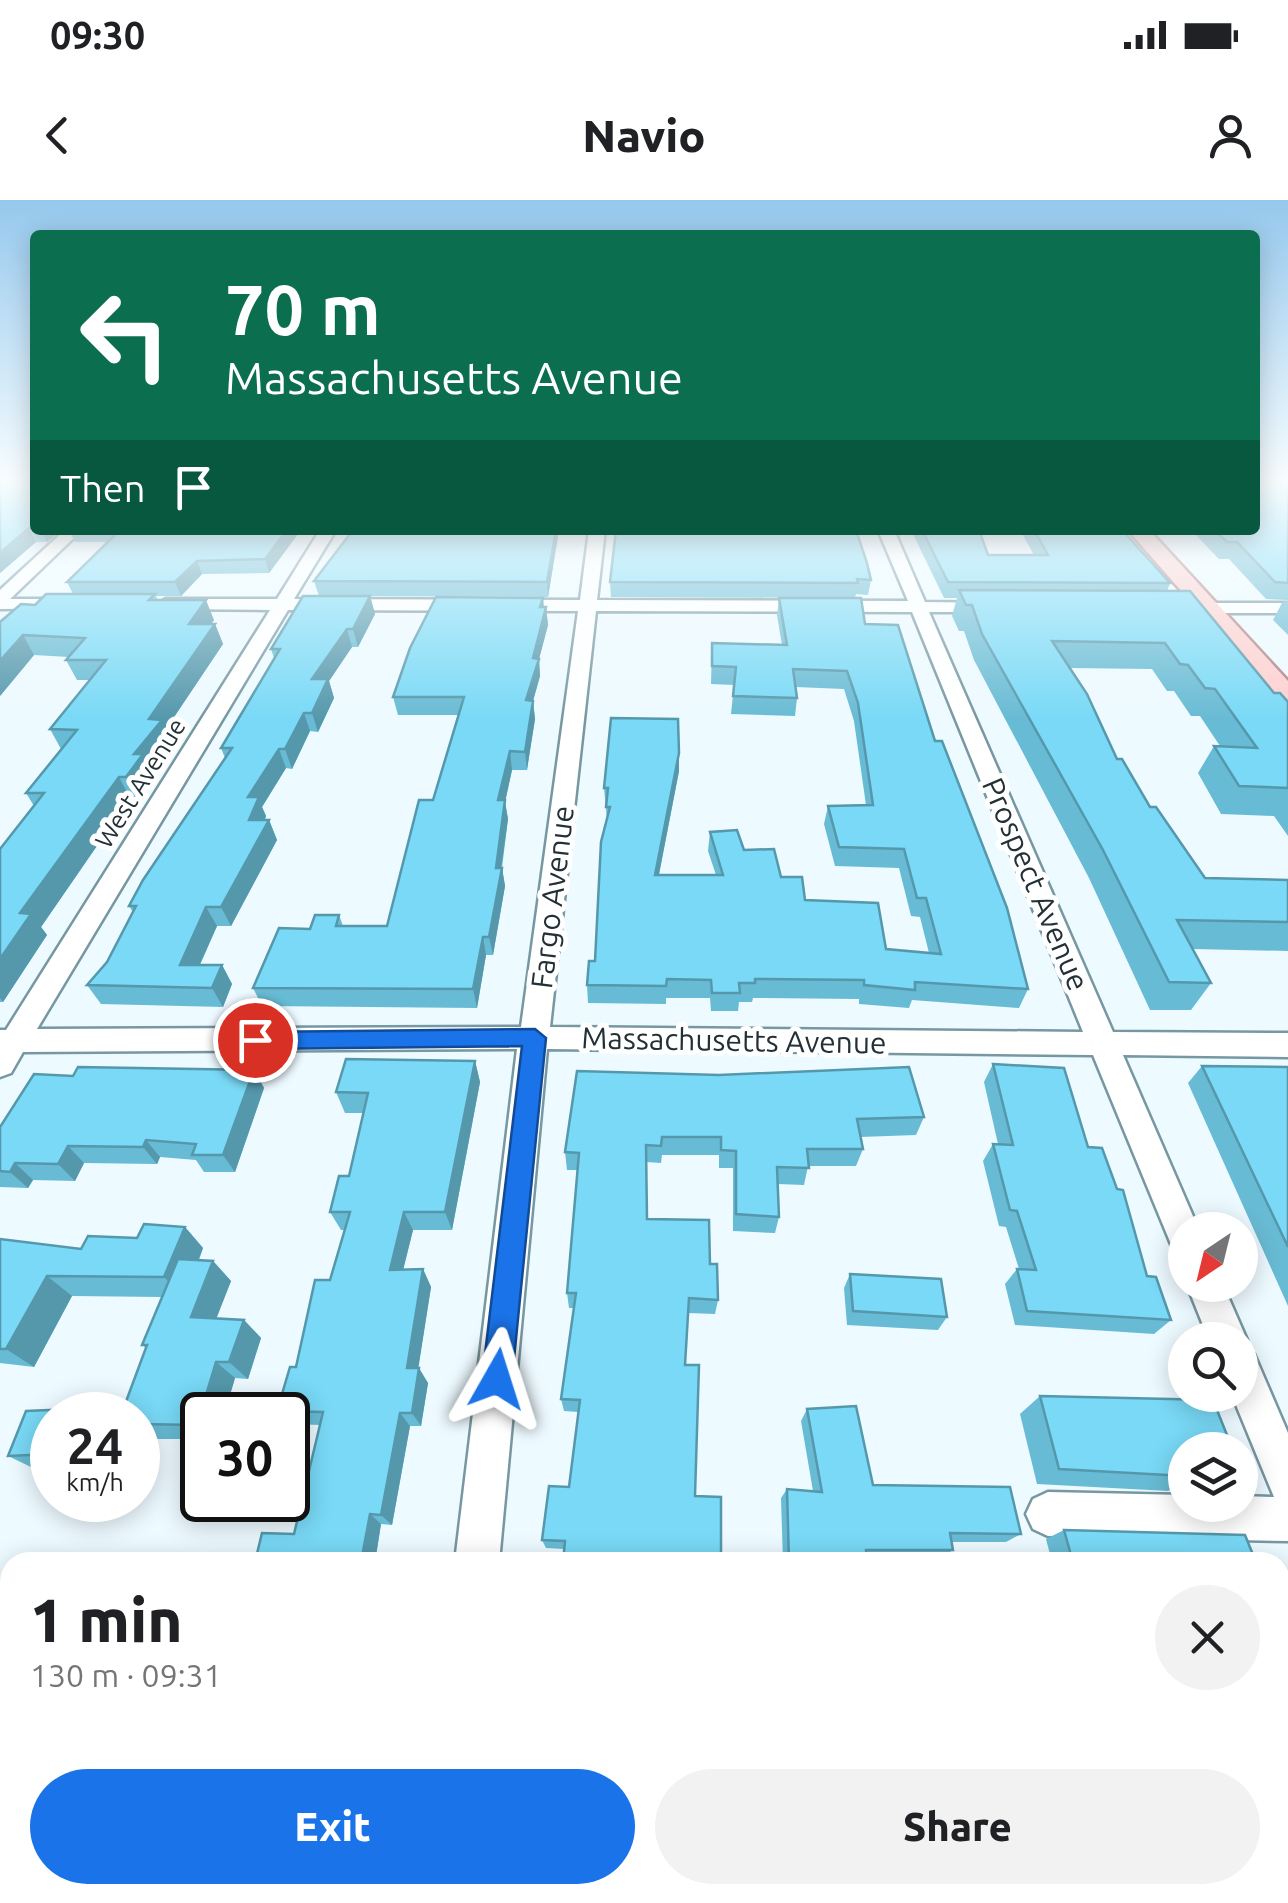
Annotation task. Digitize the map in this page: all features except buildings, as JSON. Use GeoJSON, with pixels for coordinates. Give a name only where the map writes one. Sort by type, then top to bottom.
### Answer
{"type":"FeatureCollection","features":[{"type":"Feature","properties":{"kind":"main road"},"geometry":{"type":"LineString","coordinates":[[1166,560],[1288,696]]}},
{"type":"Feature","properties":{"kind":"street"},"geometry":{"type":"LineString","coordinates":[[0,602],[43,560]]}},
{"type":"Feature","properties":{"kind":"street","name":"West Avenue"},"geometry":{"type":"LineString","coordinates":[[5,1049],[309,560]]}},
{"type":"Feature","properties":{"kind":"street","name":"Fargo Avenue"},"geometry":{"type":"LineString","coordinates":[[478,1552],[593,560]]}},
{"type":"Feature","properties":{"kind":"street","name":"Prospect Avenue"},"geometry":{"type":"LineString","coordinates":[[899,560],[1174,1212]]}},
{"type":"Feature","properties":{"kind":"street"},"geometry":{"type":"LineString","coordinates":[[0,602],[88,604]]}},
{"type":"Feature","properties":{"kind":"street"},"geometry":{"type":"LineString","coordinates":[[145,604],[1022,607]]}},
{"type":"Feature","properties":{"kind":"street"},"geometry":{"type":"LineString","coordinates":[[1166,608],[1288,608]]}},
{"type":"Feature","properties":{"kind":"street","name":"Massachusetts Avenue"},"geometry":{"type":"LineString","coordinates":[[5,1049],[535,1038],[1288,1044]]}},
{"type":"Feature","properties":{"kind":"street"},"geometry":{"type":"LineString","coordinates":[[1258,1411],[1288,1482]]}},
{"type":"Feature","properties":{"kind":"street"},"geometry":{"type":"LineString","coordinates":[[1048,1514],[1288,1519]]}},
{"type":"Feature","properties":{"kind":"route"},"geometry":{"type":"LineString","coordinates":[[255,1040],[535,1038],[497,1379]]}}]}
